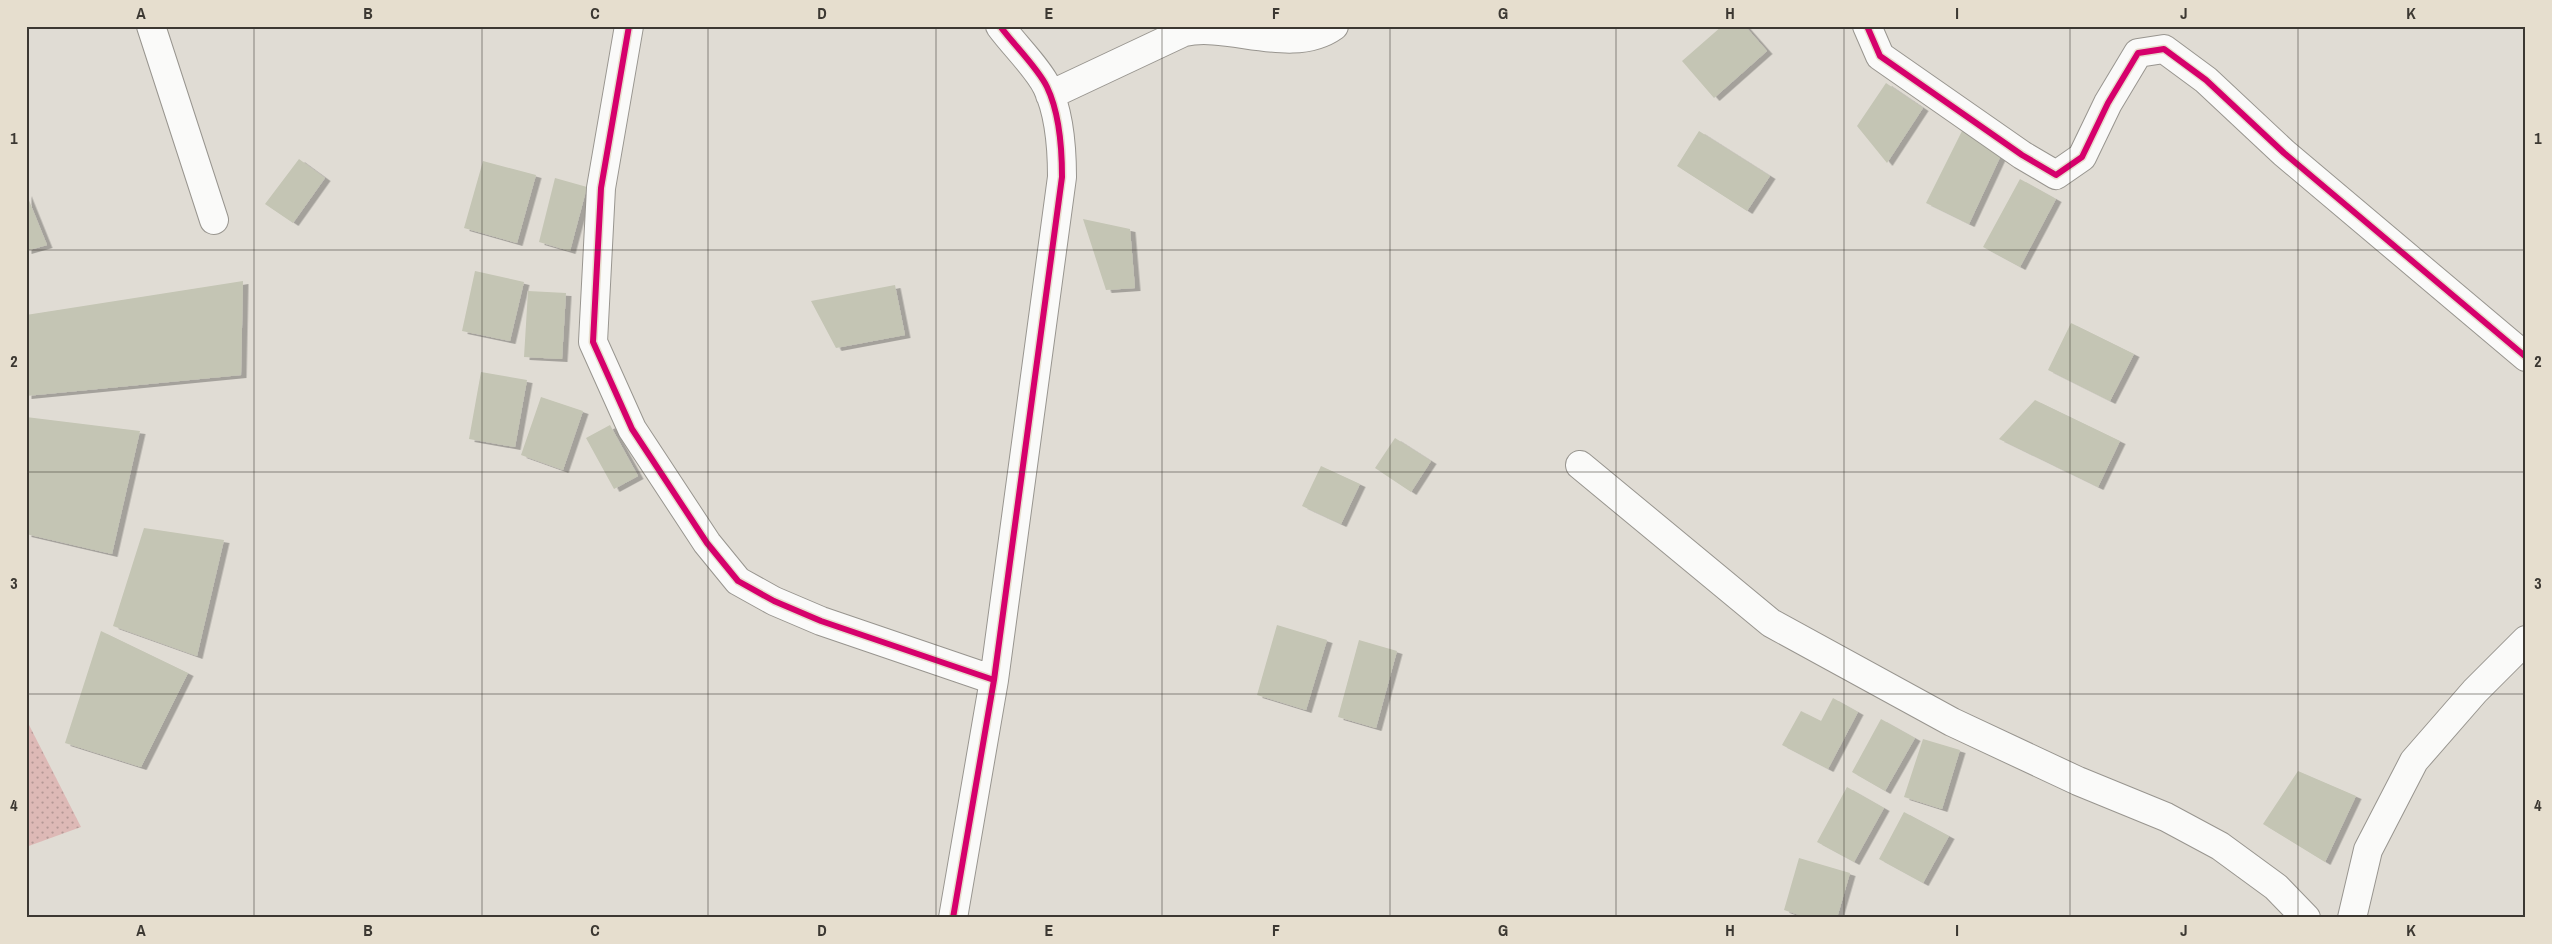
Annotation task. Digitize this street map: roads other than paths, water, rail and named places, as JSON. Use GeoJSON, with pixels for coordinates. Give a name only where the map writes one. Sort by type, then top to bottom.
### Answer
{"type":"FeatureCollection","features":[{"type":"Feature","properties":{"kind":"street"},"geometry":{"type":"LineString","coordinates":[[151,26],[214,220]]}},
{"type":"Feature","properties":{"kind":"street"},"geometry":{"type":"LineString","coordinates":[[629,26],[601,188],[593,342],[632,429],[707,543],[738,581],[774,601],[822,621],[994,680]]}},
{"type":"Feature","properties":{"kind":"street"},"geometry":{"type":"LineString","coordinates":[[953,918],[994,680],[1062,177],[1058,127],[1054,106],[1047,86],[1000,26]]}},
{"type":"Feature","properties":{"kind":"street"},"geometry":{"type":"LineString","coordinates":[[1050,95],[1184,32],[1206,29],[1285,38],[1311,35],[1334,26]]}},
{"type":"Feature","properties":{"kind":"street"},"geometry":{"type":"LineString","coordinates":[[1867,26],[1880,56],[2022,154],[2056,175],[2082,156],[2108,103],[2138,53],[2164,49],[2206,80],[2284,153],[2494,332],[2526,357]]}},
{"type":"Feature","properties":{"kind":"street"},"geometry":{"type":"LineString","coordinates":[[1580,465],[1771,623],[1952,722],[2078,781],[2166,818],[2220,846],[2276,887],[2306,918]]}},
{"type":"Feature","properties":{"kind":"street"},"geometry":{"type":"LineString","coordinates":[[2352,918],[2368,850],[2414,761],[2475,691],[2526,640]]}}]}
